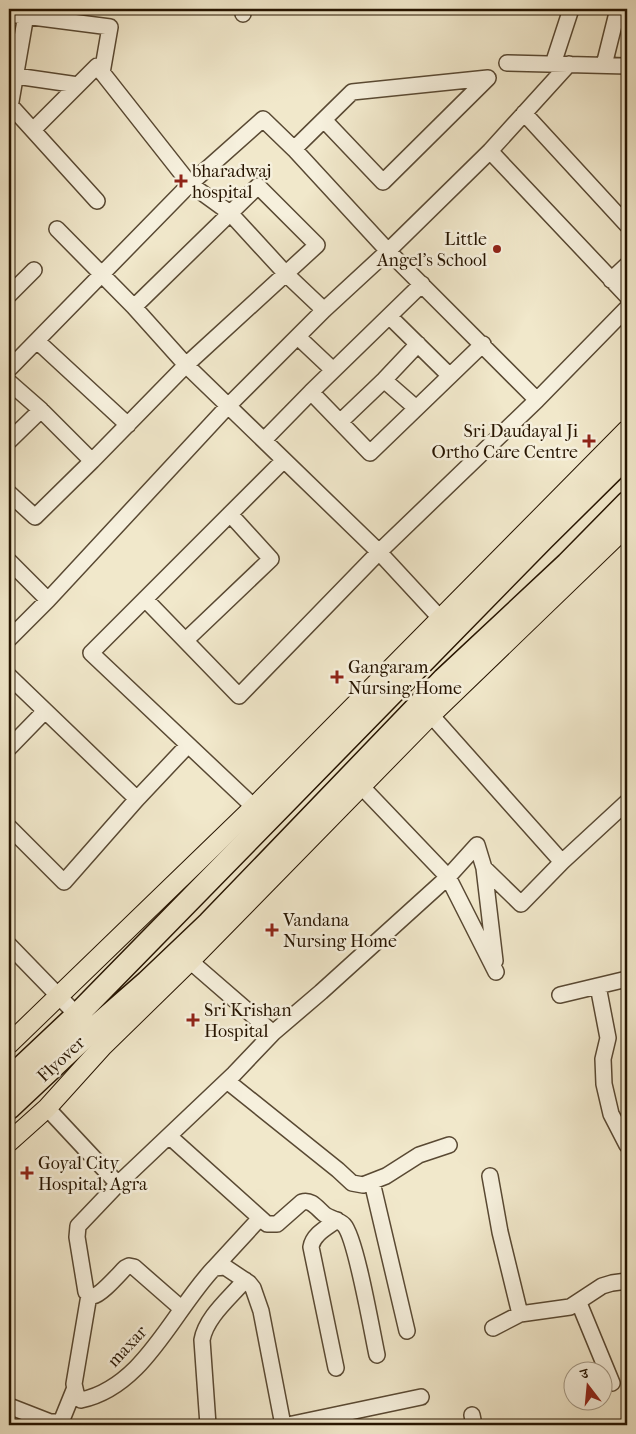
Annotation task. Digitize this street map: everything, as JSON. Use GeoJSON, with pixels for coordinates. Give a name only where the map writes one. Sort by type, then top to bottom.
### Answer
{"type":"FeatureCollection","features":[{"type":"Feature","properties":{"kind":"highway"},"geometry":{"type":"LineString","coordinates":[[90,1030],[447,625],[627,456]]}},
{"type":"Feature","properties":{"kind":"highway"},"geometry":{"type":"LineString","coordinates":[[90,1030],[147,982],[209,922],[444,679],[567,564],[627,503]]}},
{"type":"Feature","properties":{"kind":"highway","name":"Flyover"},"geometry":{"type":"LineString","coordinates":[[9,1079],[90,1030]]}},
{"type":"Feature","properties":{"kind":"highway","name":"Flyover"},"geometry":{"type":"LineString","coordinates":[[9,1108],[90,1030]]}},
{"type":"Feature","properties":{"kind":"main road"},"geometry":{"type":"LineString","coordinates":[[9,1044],[254,807],[447,625],[627,430]]}},
{"type":"Feature","properties":{"kind":"main road"},"geometry":{"type":"LineString","coordinates":[[9,1142],[46,1108],[90,1030],[190,961],[431,715],[627,526]]}},
{"type":"Feature","properties":{"kind":"street"},"geometry":{"type":"LineString","coordinates":[[553,64],[570,9]]}},
{"type":"Feature","properties":{"kind":"street"},"geometry":{"type":"LineString","coordinates":[[604,65],[618,9]]}},
{"type":"Feature","properties":{"kind":"street"},"geometry":{"type":"LineString","coordinates":[[9,14],[26,12],[110,27],[102,73]]}},
{"type":"Feature","properties":{"kind":"street"},"geometry":{"type":"LineString","coordinates":[[26,12],[12,76],[10,110],[34,129],[97,201]]}},
{"type":"Feature","properties":{"kind":"street"},"geometry":{"type":"LineString","coordinates":[[507,63],[627,66]]}},
{"type":"Feature","properties":{"kind":"street"},"geometry":{"type":"LineString","coordinates":[[9,639],[48,600],[228,406],[324,310],[388,251],[490,151],[569,64]]}},
{"type":"Feature","properties":{"kind":"street"},"geometry":{"type":"LineString","coordinates":[[34,129],[97,66],[190,184],[230,214],[286,274],[324,310]]}},
{"type":"Feature","properties":{"kind":"street"},"geometry":{"type":"LineString","coordinates":[[12,76],[78,85]]}},
{"type":"Feature","properties":{"kind":"street"},"geometry":{"type":"LineString","coordinates":[[294,149],[352,92],[488,78],[382,182],[324,120]]}},
{"type":"Feature","properties":{"kind":"street"},"geometry":{"type":"LineString","coordinates":[[524,114],[625,217]]}},
{"type":"Feature","properties":{"kind":"street"},"geometry":{"type":"LineString","coordinates":[[9,369],[190,184],[262,119],[294,149],[388,251],[537,400]]}},
{"type":"Feature","properties":{"kind":"street"},"geometry":{"type":"LineString","coordinates":[[490,151],[627,296]]}},
{"type":"Feature","properties":{"kind":"street"},"geometry":{"type":"LineString","coordinates":[[9,493],[35,517],[186,365],[317,245],[258,186],[134,307]]}},
{"type":"Feature","properties":{"kind":"street"},"geometry":{"type":"LineString","coordinates":[[57,229],[134,307],[186,365],[379,552],[447,625]]}},
{"type":"Feature","properties":{"kind":"street"},"geometry":{"type":"LineString","coordinates":[[612,280],[627,265]]}},
{"type":"Feature","properties":{"kind":"street"},"geometry":{"type":"LineString","coordinates":[[9,296],[34,270]]}},
{"type":"Feature","properties":{"kind":"street"},"geometry":{"type":"LineString","coordinates":[[264,440],[422,284]]}},
{"type":"Feature","properties":{"kind":"street"},"geometry":{"type":"LineString","coordinates":[[145,599],[239,696],[379,552],[537,400],[627,308]]}},
{"type":"Feature","properties":{"kind":"street"},"geometry":{"type":"LineString","coordinates":[[389,316],[450,376]]}},
{"type":"Feature","properties":{"kind":"street"},"geometry":{"type":"LineString","coordinates":[[298,336],[333,370]]}},
{"type":"Feature","properties":{"kind":"street"},"geometry":{"type":"LineString","coordinates":[[37,340],[128,425]]}},
{"type":"Feature","properties":{"kind":"street"},"geometry":{"type":"LineString","coordinates":[[340,422],[418,344]]}},
{"type":"Feature","properties":{"kind":"street"},"geometry":{"type":"LineString","coordinates":[[311,392],[370,453],[483,344]]}},
{"type":"Feature","properties":{"kind":"street"},"geometry":{"type":"LineString","coordinates":[[384,380],[416,408]]}},
{"type":"Feature","properties":{"kind":"street"},"geometry":{"type":"LineString","coordinates":[[9,382],[41,410],[92,461]]}},
{"type":"Feature","properties":{"kind":"street"},"geometry":{"type":"LineString","coordinates":[[9,441],[41,410]]}},
{"type":"Feature","properties":{"kind":"street"},"geometry":{"type":"LineString","coordinates":[[254,807],[92,653],[284,460]]}},
{"type":"Feature","properties":{"kind":"street"},"geometry":{"type":"LineString","coordinates":[[186,640],[271,559],[230,514]]}},
{"type":"Feature","properties":{"kind":"street"},"geometry":{"type":"LineString","coordinates":[[9,561],[48,600]]}},
{"type":"Feature","properties":{"kind":"street"},"geometry":{"type":"LineString","coordinates":[[9,676],[137,798]]}},
{"type":"Feature","properties":{"kind":"street"},"geometry":{"type":"LineString","coordinates":[[9,748],[45,711]]}},
{"type":"Feature","properties":{"kind":"street"},"geometry":{"type":"LineString","coordinates":[[431,715],[562,862]]}},
{"type":"Feature","properties":{"kind":"street"},"geometry":{"type":"LineString","coordinates":[[9,827],[64,882],[137,798],[188,745]]}},
{"type":"Feature","properties":{"kind":"street"},"geometry":{"type":"LineString","coordinates":[[182,1309],[134,1267],[129,1266],[100,1294],[94,1296],[86,1292],[78,1246],[78,1226],[118,1184],[227,1081],[274,1033],[448,877],[477,845],[484,868],[496,972],[448,877],[362,787]]}},
{"type":"Feature","properties":{"kind":"street"},"geometry":{"type":"LineString","coordinates":[[484,868],[521,904],[562,862],[626,806]]}},
{"type":"Feature","properties":{"kind":"street"},"geometry":{"type":"LineString","coordinates":[[9,944],[90,1030]]}},
{"type":"Feature","properties":{"kind":"street"},"geometry":{"type":"LineString","coordinates":[[190,961],[274,1033]]}},
{"type":"Feature","properties":{"kind":"street"},"geometry":{"type":"LineString","coordinates":[[560,995],[627,979]]}},
{"type":"Feature","properties":{"kind":"street"},"geometry":{"type":"LineString","coordinates":[[598,986],[608,1038],[603,1059],[604,1084],[611,1114],[627,1145]]}},
{"type":"Feature","properties":{"kind":"street"},"geometry":{"type":"LineString","coordinates":[[227,1081],[338,1170],[352,1184],[358,1186],[386,1176],[419,1155],[449,1145]]}},
{"type":"Feature","properties":{"kind":"street"},"geometry":{"type":"LineString","coordinates":[[46,1108],[118,1184]]}},
{"type":"Feature","properties":{"kind":"street"},"geometry":{"type":"LineString","coordinates":[[169,1136],[267,1224],[277,1224],[306,1200],[311,1202],[326,1216],[337,1220],[345,1226],[354,1250],[377,1355]]}},
{"type":"Feature","properties":{"kind":"street"},"geometry":{"type":"LineString","coordinates":[[490,1176],[500,1232],[520,1314]]}},
{"type":"Feature","properties":{"kind":"street"},"geometry":{"type":"LineString","coordinates":[[372,1182],[407,1331]]}},
{"type":"Feature","properties":{"kind":"street","name":"maxar"},"geometry":{"type":"LineString","coordinates":[[90,1295],[74,1390],[77,1397],[81,1400],[99,1396],[133,1372],[214,1268],[260,1218]]}},
{"type":"Feature","properties":{"kind":"street"},"geometry":{"type":"LineString","coordinates":[[336,1368],[311,1247],[312,1240],[337,1220]]}},
{"type":"Feature","properties":{"kind":"street"},"geometry":{"type":"LineString","coordinates":[[214,1268],[225,1267],[246,1280],[254,1288],[261,1311],[283,1425]]}},
{"type":"Feature","properties":{"kind":"street"},"geometry":{"type":"LineString","coordinates":[[208,1425],[203,1332],[209,1322],[246,1280]]}},
{"type":"Feature","properties":{"kind":"street"},"geometry":{"type":"LineString","coordinates":[[493,1328],[520,1314],[570,1307],[579,1303],[602,1286],[627,1281]]}},
{"type":"Feature","properties":{"kind":"street"},"geometry":{"type":"LineString","coordinates":[[579,1303],[603,1362]]}},
{"type":"Feature","properties":{"kind":"street"},"geometry":{"type":"LineString","coordinates":[[9,1406],[50,1422],[62,1424],[74,1390]]}},
{"type":"Feature","properties":{"kind":"street"},"geometry":{"type":"LineString","coordinates":[[288,1425],[421,1396]]}},
{"type":"Feature","properties":{"kind":"place","name":"bharadwaj hospital"},"geometry":{"type":"Point","coordinates":[181,181]}},
{"type":"Feature","properties":{"kind":"place","name":"Little Angel's School"},"geometry":{"type":"Point","coordinates":[497,249]}},
{"type":"Feature","properties":{"kind":"place","name":"Sri Daudayal Ji Ortho Care Centre"},"geometry":{"type":"Point","coordinates":[589,441]}},
{"type":"Feature","properties":{"kind":"place","name":"Gangaram Nursing Home"},"geometry":{"type":"Point","coordinates":[337,677]}},
{"type":"Feature","properties":{"kind":"place","name":"Vandana Nursing Home"},"geometry":{"type":"Point","coordinates":[272,930]}},
{"type":"Feature","properties":{"kind":"place","name":"Sri Krishan Hospital"},"geometry":{"type":"Point","coordinates":[193,1020]}},
{"type":"Feature","properties":{"kind":"place","name":"Goyal City Hospital, Agra"},"geometry":{"type":"Point","coordinates":[27,1173]}}]}
